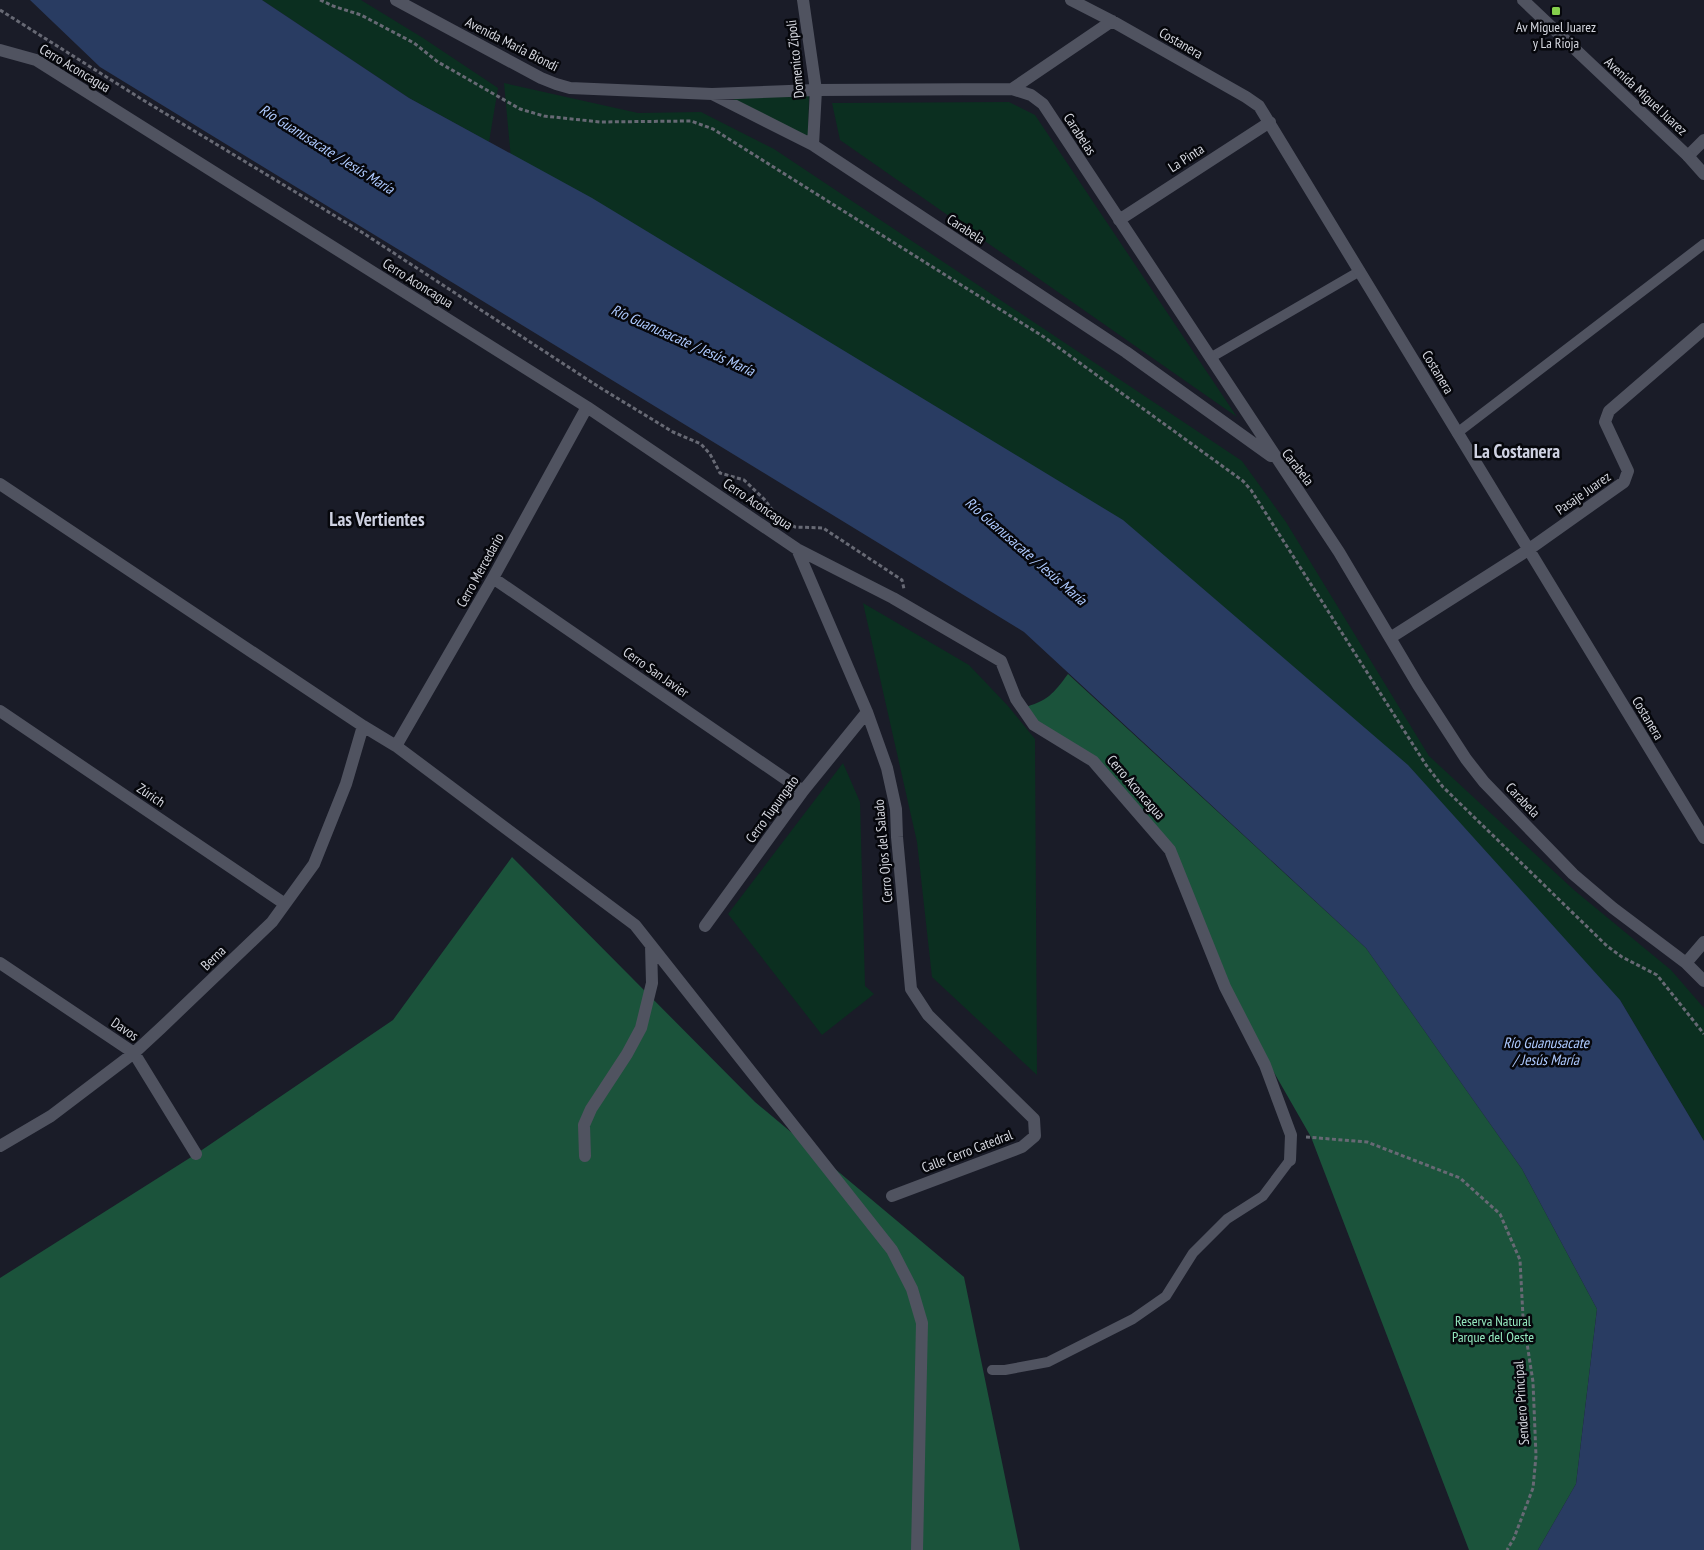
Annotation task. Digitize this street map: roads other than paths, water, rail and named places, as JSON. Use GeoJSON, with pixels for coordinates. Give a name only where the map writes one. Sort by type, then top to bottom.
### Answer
{"type":"FeatureCollection","features":[{"type":"Feature","properties":{"kind":"street","name":"Avenida María Biondi"},"geometry":{"type":"LineString","coordinates":[[396,0],[556,84],[570,88],[712,94]]}},
{"type":"Feature","properties":{"kind":"street","name":"Domenico Zípoli"},"geometry":{"type":"LineString","coordinates":[[803,0],[816,90],[812,145]]}},
{"type":"Feature","properties":{"kind":"street","name":"Costanera"},"geometry":{"type":"LineString","coordinates":[[1071,0],[1112,21],[1259,106],[1704,838]]}},
{"type":"Feature","properties":{"kind":"street","name":"Avenida Miguel Juarez"},"geometry":{"type":"LineString","coordinates":[[1523,0],[1688,156],[1704,174]]}},
{"type":"Feature","properties":{"kind":"street"},"geometry":{"type":"LineString","coordinates":[[1012,89],[1112,21]]}},
{"type":"Feature","properties":{"kind":"street","name":"Cerro Aconcagua"},"geometry":{"type":"LineString","coordinates":[[0,50],[36,60],[587,407],[798,550],[893,598],[1001,661],[1016,699],[1034,725],[1094,761],[1170,850],[1225,986],[1265,1065],[1291,1136],[1290,1160]]}},
{"type":"Feature","properties":{"kind":"street","name":"Carabelas"},"geometry":{"type":"LineString","coordinates":[[712,94],[816,90],[1012,89],[1031,95],[1043,104],[1278,460]]}},
{"type":"Feature","properties":{"kind":"street","name":"Carabela"},"geometry":{"type":"LineString","coordinates":[[712,94],[812,145],[1126,352],[1278,460],[1339,552],[1449,735],[1484,782],[1573,874],[1613,908],[1686,963],[1704,982]]}},
{"type":"Feature","properties":{"kind":"street","name":"La Pinta"},"geometry":{"type":"LineString","coordinates":[[1119,220],[1270,122]]}},
{"type":"Feature","properties":{"kind":"street"},"geometry":{"type":"LineString","coordinates":[[1688,156],[1704,140]]}},
{"type":"Feature","properties":{"kind":"street","name":"Pasaje Juarez"},"geometry":{"type":"LineString","coordinates":[[1390,638],[1528,550],[1624,482],[1628,470],[1606,422],[1609,411],[1704,329]]}},
{"type":"Feature","properties":{"kind":"street","name":"Cerro Mercedario"},"geometry":{"type":"LineString","coordinates":[[396,746],[493,578],[587,407]]}},
{"type":"Feature","properties":{"kind":"street"},"geometry":{"type":"LineString","coordinates":[[0,484],[363,726],[396,746],[635,925],[892,1250],[912,1289],[922,1322],[917,1550]]}},
{"type":"Feature","properties":{"kind":"street","name":"Cerro Ojos del Salado"},"geometry":{"type":"LineString","coordinates":[[798,550],[867,712],[887,768],[896,809],[896,837],[911,989],[928,1015],[1034,1119]]}},
{"type":"Feature","properties":{"kind":"street","name":"Cerro San Javier"},"geometry":{"type":"LineString","coordinates":[[493,578],[803,791]]}},
{"type":"Feature","properties":{"kind":"street","name":"Zúrich"},"geometry":{"type":"LineString","coordinates":[[0,710],[285,904]]}},
{"type":"Feature","properties":{"kind":"street","name":"Cerro Tupungato"},"geometry":{"type":"LineString","coordinates":[[705,926],[803,791],[867,712]]}},
{"type":"Feature","properties":{"kind":"street","name":"Berna"},"geometry":{"type":"LineString","coordinates":[[0,1146],[51,1116],[134,1053],[272,922],[314,864],[346,784],[363,726]]}},
{"type":"Feature","properties":{"kind":"street"},"geometry":{"type":"LineString","coordinates":[[1686,963],[1704,942]]}},
{"type":"Feature","properties":{"kind":"street"},"geometry":{"type":"LineString","coordinates":[[585,1156],[584,1125],[591,1109],[628,1054],[642,1028],[652,983],[651,945]]}},
{"type":"Feature","properties":{"kind":"street","name":"Davos"},"geometry":{"type":"LineString","coordinates":[[0,963],[134,1053],[196,1154]]}},
{"type":"Feature","properties":{"kind":"street","name":"Calle Cerro Catedral"},"geometry":{"type":"LineString","coordinates":[[892,1196],[1022,1147],[1035,1136],[1034,1119]]}},
{"type":"Feature","properties":{"kind":"lane"},"geometry":{"type":"LineString","coordinates":[[1457,432],[1704,244]]}},
{"type":"Feature","properties":{"kind":"lane"},"geometry":{"type":"LineString","coordinates":[[1210,358],[1360,271]]}},
{"type":"Feature","properties":{"kind":"lane"},"geometry":{"type":"LineString","coordinates":[[992,1370],[1005,1370],[1048,1362],[1133,1319],[1158,1302],[1166,1296],[1193,1253],[1227,1219],[1263,1196],[1290,1160]]}},
{"type":"Feature","properties":{"kind":"water","name":"Río Guanusacate / Jesús María"},"geometry":{"type":"Polygon","coordinates":[[[30,0],[262,0],[409,98],[592,198],[1123,520],[1408,765],[1620,1000],[1704,1141],[1704,1550],[1538,1550],[1576,1484],[1597,1309],[1522,1169],[1366,948],[1024,632],[100,67],[30,0]]]}},
{"type":"Feature","properties":{"kind":"place","name":"Av Miguel Juarez y La Rioja"},"geometry":{"type":"Point","coordinates":[1556,11]}},
{"type":"Feature","properties":{"kind":"district","name":"La Costanera"},"geometry":{"type":"Point","coordinates":[1517,451]}},
{"type":"Feature","properties":{"kind":"district","name":"Las Vertientes"},"geometry":{"type":"Point","coordinates":[377,519]}},
{"type":"Feature","properties":{"kind":"park label","name":"Reserva Natural Parque del Oeste"},"geometry":{"type":"Point","coordinates":[1493,1329]}}]}
